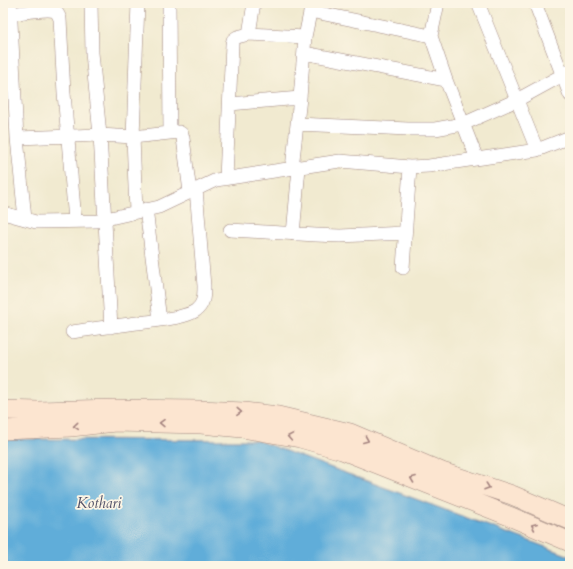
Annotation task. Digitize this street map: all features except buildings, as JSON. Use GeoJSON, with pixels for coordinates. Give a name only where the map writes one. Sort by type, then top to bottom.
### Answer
{"type":"FeatureCollection","features":[{"type":"Feature","properties":{"kind":"main road"},"geometry":{"type":"LineString","coordinates":[[3,410],[45,411],[115,416],[201,417],[244,412],[278,416],[350,433],[442,472],[512,496],[570,520]]}},
{"type":"Feature","properties":{"kind":"main road"},"geometry":{"type":"LineString","coordinates":[[3,430],[71,427],[115,416]]}},
{"type":"Feature","properties":{"kind":"main road"},"geometry":{"type":"LineString","coordinates":[[201,417],[242,428],[300,438],[342,450],[509,516],[570,542]]}},
{"type":"Feature","properties":{"kind":"street"},"geometry":{"type":"LineString","coordinates":[[91,3],[92,53],[100,135],[111,326]]}},
{"type":"Feature","properties":{"kind":"street"},"geometry":{"type":"LineString","coordinates":[[138,3],[132,137],[141,211],[160,320]]}},
{"type":"Feature","properties":{"kind":"street"},"geometry":{"type":"LineString","coordinates":[[170,3],[170,133]]}},
{"type":"Feature","properties":{"kind":"street"},"geometry":{"type":"LineString","coordinates":[[249,34],[254,3]]}},
{"type":"Feature","properties":{"kind":"street"},"geometry":{"type":"LineString","coordinates":[[438,3],[431,36],[446,80],[477,159]]}},
{"type":"Feature","properties":{"kind":"street"},"geometry":{"type":"LineString","coordinates":[[478,3],[537,150]]}},
{"type":"Feature","properties":{"kind":"street"},"geometry":{"type":"LineString","coordinates":[[536,3],[566,73],[570,95]]}},
{"type":"Feature","properties":{"kind":"street"},"geometry":{"type":"LineString","coordinates":[[25,219],[17,138],[10,8],[46,7],[56,12],[60,19],[64,93],[76,221]]}},
{"type":"Feature","properties":{"kind":"street"},"geometry":{"type":"LineString","coordinates":[[293,234],[297,124],[305,37],[311,7],[431,36]]}},
{"type":"Feature","properties":{"kind":"street"},"geometry":{"type":"LineString","coordinates":[[226,178],[233,40],[237,37],[249,34],[305,37]]}},
{"type":"Feature","properties":{"kind":"street"},"geometry":{"type":"LineString","coordinates":[[304,53],[446,80]]}},
{"type":"Feature","properties":{"kind":"street"},"geometry":{"type":"LineString","coordinates":[[297,124],[435,129],[463,124],[517,100],[566,73]]}},
{"type":"Feature","properties":{"kind":"street"},"geometry":{"type":"LineString","coordinates":[[230,104],[300,98]]}},
{"type":"Feature","properties":{"kind":"street"},"geometry":{"type":"LineString","coordinates":[[17,138],[100,135],[132,137],[179,132],[183,136],[193,191],[204,286],[204,298],[201,305],[194,311],[160,320],[72,332]]}},
{"type":"Feature","properties":{"kind":"street"},"geometry":{"type":"LineString","coordinates":[[3,213],[36,222],[97,221],[159,206],[216,180],[226,178],[340,161],[410,167],[429,166],[537,150],[570,137]]}},
{"type":"Feature","properties":{"kind":"street"},"geometry":{"type":"LineString","coordinates":[[403,268],[410,167]]}},
{"type":"Feature","properties":{"kind":"street"},"geometry":{"type":"LineString","coordinates":[[230,230],[340,236],[405,233]]}},
{"type":"Feature","properties":{"kind":"water","name":"Kothari"},"geometry":{"type":"Polygon","coordinates":[[[3,439],[256,440],[570,556],[570,566],[3,566],[3,439]]]}}]}
